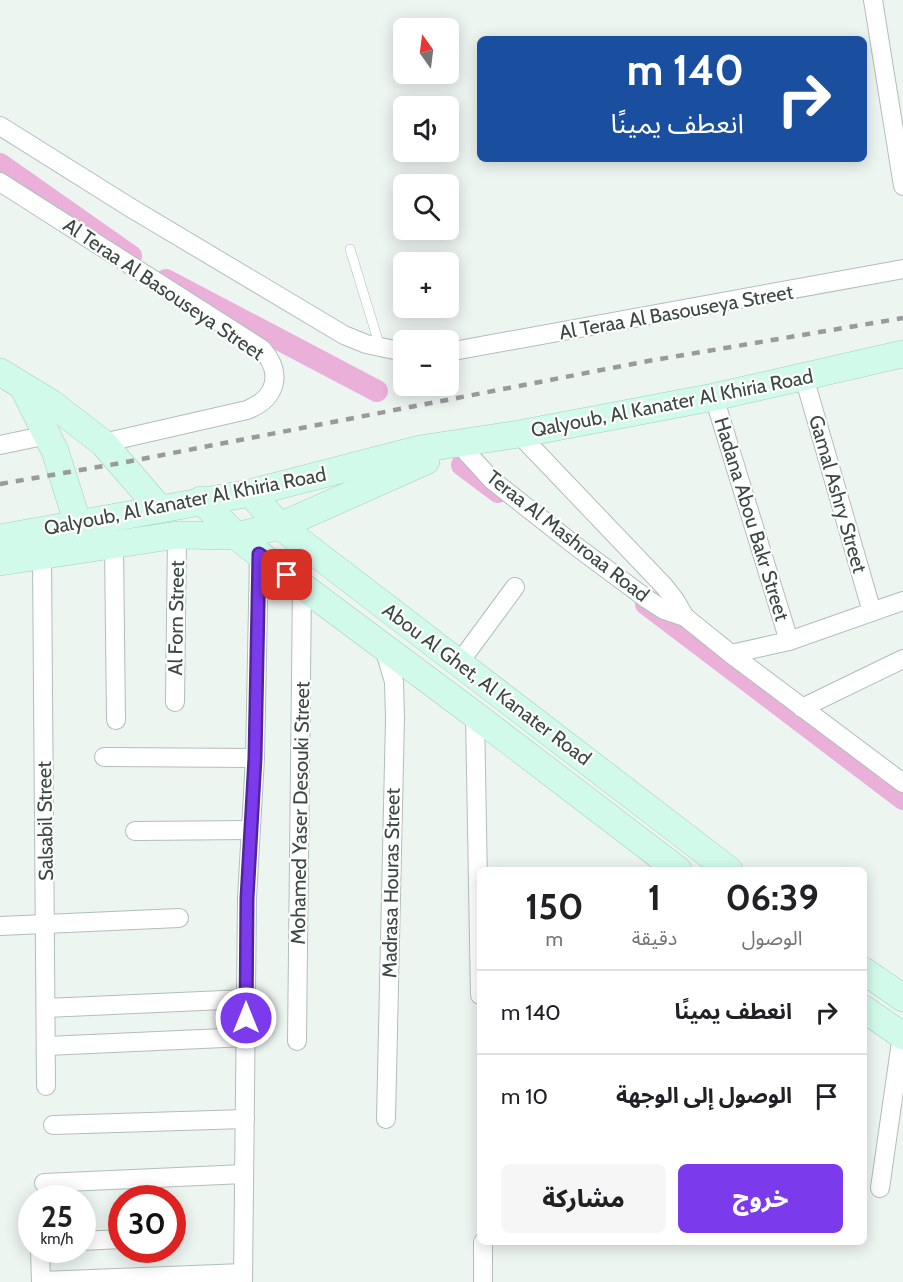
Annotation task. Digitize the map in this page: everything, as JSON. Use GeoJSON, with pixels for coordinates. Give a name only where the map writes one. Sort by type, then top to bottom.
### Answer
{"type":"FeatureCollection","features":[{"type":"Feature","properties":{"kind":"main road","name":"Qalyoub, Al Kanater Al Khiria Road"},"geometry":{"type":"LineString","coordinates":[[0,538],[250,493],[420,449],[519,434],[714,397],[903,354]]}},
{"type":"Feature","properties":{"kind":"main road"},"geometry":{"type":"LineString","coordinates":[[0,372],[69,416],[104,443],[160,509]]}},
{"type":"Feature","properties":{"kind":"main road"},"geometry":{"type":"LineString","coordinates":[[22,387],[48,435],[78,524]]}},
{"type":"Feature","properties":{"kind":"main road","name":"Qalyoub, Al Kanater Al Khiria Road"},"geometry":{"type":"LineString","coordinates":[[0,562],[177,535],[236,536],[280,526],[426,460],[450,446]]}},
{"type":"Feature","properties":{"kind":"main road","name":"Abou Al Ghet, Al Kanater Road"},"geometry":{"type":"LineString","coordinates":[[250,493],[280,526],[725,867]]}},
{"type":"Feature","properties":{"kind":"main road","name":"Abou Al Ghet, Al Kanater Road"},"geometry":{"type":"LineString","coordinates":[[201,500],[236,536],[259,554],[674,867]]}},
{"type":"Feature","properties":{"kind":"main road"},"geometry":{"type":"LineString","coordinates":[[867,973],[903,998]]}},
{"type":"Feature","properties":{"kind":"main road"},"geometry":{"type":"LineString","coordinates":[[867,1011],[903,1035]]}},
{"type":"Feature","properties":{"kind":"street"},"geometry":{"type":"LineString","coordinates":[[873,0],[903,186]]}},
{"type":"Feature","properties":{"kind":"street"},"geometry":{"type":"LineString","coordinates":[[0,126],[131,208],[344,335],[393,350]]}},
{"type":"Feature","properties":{"kind":"street","name":"Al Teraa Al Basouseya Street"},"geometry":{"type":"LineString","coordinates":[[0,182],[262,349],[270,359],[275,371],[274,384],[269,396],[259,405],[247,410],[104,443]]}},
{"type":"Feature","properties":{"kind":"street","name":"Al Teraa Al Basouseya Street"},"geometry":{"type":"LineString","coordinates":[[459,350],[903,269]]}},
{"type":"Feature","properties":{"kind":"street","name":"Gamal Ashry Street"},"geometry":{"type":"LineString","coordinates":[[804,376],[872,612]]}},
{"type":"Feature","properties":{"kind":"street","name":"Hadana Abou Bakr Street"},"geometry":{"type":"LineString","coordinates":[[714,397],[789,641]]}},
{"type":"Feature","properties":{"kind":"street","name":"Teraa Al Mashroaa Road"},"geometry":{"type":"LineString","coordinates":[[519,434],[664,586],[684,617]]}},
{"type":"Feature","properties":{"kind":"street"},"geometry":{"type":"LineString","coordinates":[[0,445],[48,435]]}},
{"type":"Feature","properties":{"kind":"street","name":"Teraa Al Mashroaa Road"},"geometry":{"type":"LineString","coordinates":[[450,446],[577,547],[647,599],[664,610],[684,617],[903,783]]}},
{"type":"Feature","properties":{"kind":"street","name":"Al Forn Street"},"geometry":{"type":"LineString","coordinates":[[175,702],[177,535]]}},
{"type":"Feature","properties":{"kind":"street"},"geometry":{"type":"LineString","coordinates":[[114,546],[116,720]]}},
{"type":"Feature","properties":{"kind":"street"},"geometry":{"type":"LineString","coordinates":[[40,1263],[40,1282],[243,1277],[247,898],[255,758],[259,554]]}},
{"type":"Feature","properties":{"kind":"street","name":"Salsabil Street"},"geometry":{"type":"LineString","coordinates":[[42,557],[46,1086]]}},
{"type":"Feature","properties":{"kind":"street","name":"Mohamed Yaser Desouki Street"},"geometry":{"type":"LineString","coordinates":[[297,1041],[302,586]]}},
{"type":"Feature","properties":{"kind":"street"},"geometry":{"type":"LineString","coordinates":[[459,663],[515,587]]}},
{"type":"Feature","properties":{"kind":"street"},"geometry":{"type":"LineString","coordinates":[[731,654],[789,641],[903,601]]}},
{"type":"Feature","properties":{"kind":"street","name":"Madrasa Houras Street"},"geometry":{"type":"LineString","coordinates":[[384,648],[394,682],[395,718],[386,1119]]}},
{"type":"Feature","properties":{"kind":"street"},"geometry":{"type":"LineString","coordinates":[[802,708],[903,659]]}},
{"type":"Feature","properties":{"kind":"street"},"geometry":{"type":"LineString","coordinates":[[475,715],[478,867]]}},
{"type":"Feature","properties":{"kind":"street"},"geometry":{"type":"LineString","coordinates":[[104,757],[255,758]]}},
{"type":"Feature","properties":{"kind":"street"},"geometry":{"type":"LineString","coordinates":[[135,831],[250,830]]}},
{"type":"Feature","properties":{"kind":"street"},"geometry":{"type":"LineString","coordinates":[[0,926],[178,918]]}},
{"type":"Feature","properties":{"kind":"street"},"geometry":{"type":"LineString","coordinates":[[46,1008],[246,999]]}},
{"type":"Feature","properties":{"kind":"street"},"geometry":{"type":"LineString","coordinates":[[880,1188],[903,1035]]}},
{"type":"Feature","properties":{"kind":"street"},"geometry":{"type":"LineString","coordinates":[[47,1046],[246,1037]]}},
{"type":"Feature","properties":{"kind":"street"},"geometry":{"type":"LineString","coordinates":[[53,1125],[245,1119]]}},
{"type":"Feature","properties":{"kind":"street"},"geometry":{"type":"LineString","coordinates":[[44,1183],[244,1174]]}},
{"type":"Feature","properties":{"kind":"street"},"geometry":{"type":"LineString","coordinates":[[483,1245],[483,1282]]}},
{"type":"Feature","properties":{"kind":"lane"},"geometry":{"type":"LineString","coordinates":[[350,249],[381,348]]}},
{"type":"Feature","properties":{"kind":"waterway"},"geometry":{"type":"LineString","coordinates":[[0,164],[131,256]]}},
{"type":"Feature","properties":{"kind":"waterway"},"geometry":{"type":"LineString","coordinates":[[166,280],[377,391]]}},
{"type":"Feature","properties":{"kind":"waterway"},"geometry":{"type":"LineString","coordinates":[[462,465],[498,492]]}},
{"type":"Feature","properties":{"kind":"waterway"},"geometry":{"type":"LineString","coordinates":[[646,604],[903,799]]}},
{"type":"Feature","properties":{"kind":"railway"},"geometry":{"type":"LineString","coordinates":[[0,484],[121,463],[648,361],[903,318]]}},
{"type":"Feature","properties":{"kind":"route"},"geometry":{"type":"LineString","coordinates":[[246,1018],[247,898],[255,758],[259,554],[287,575]]}}]}
